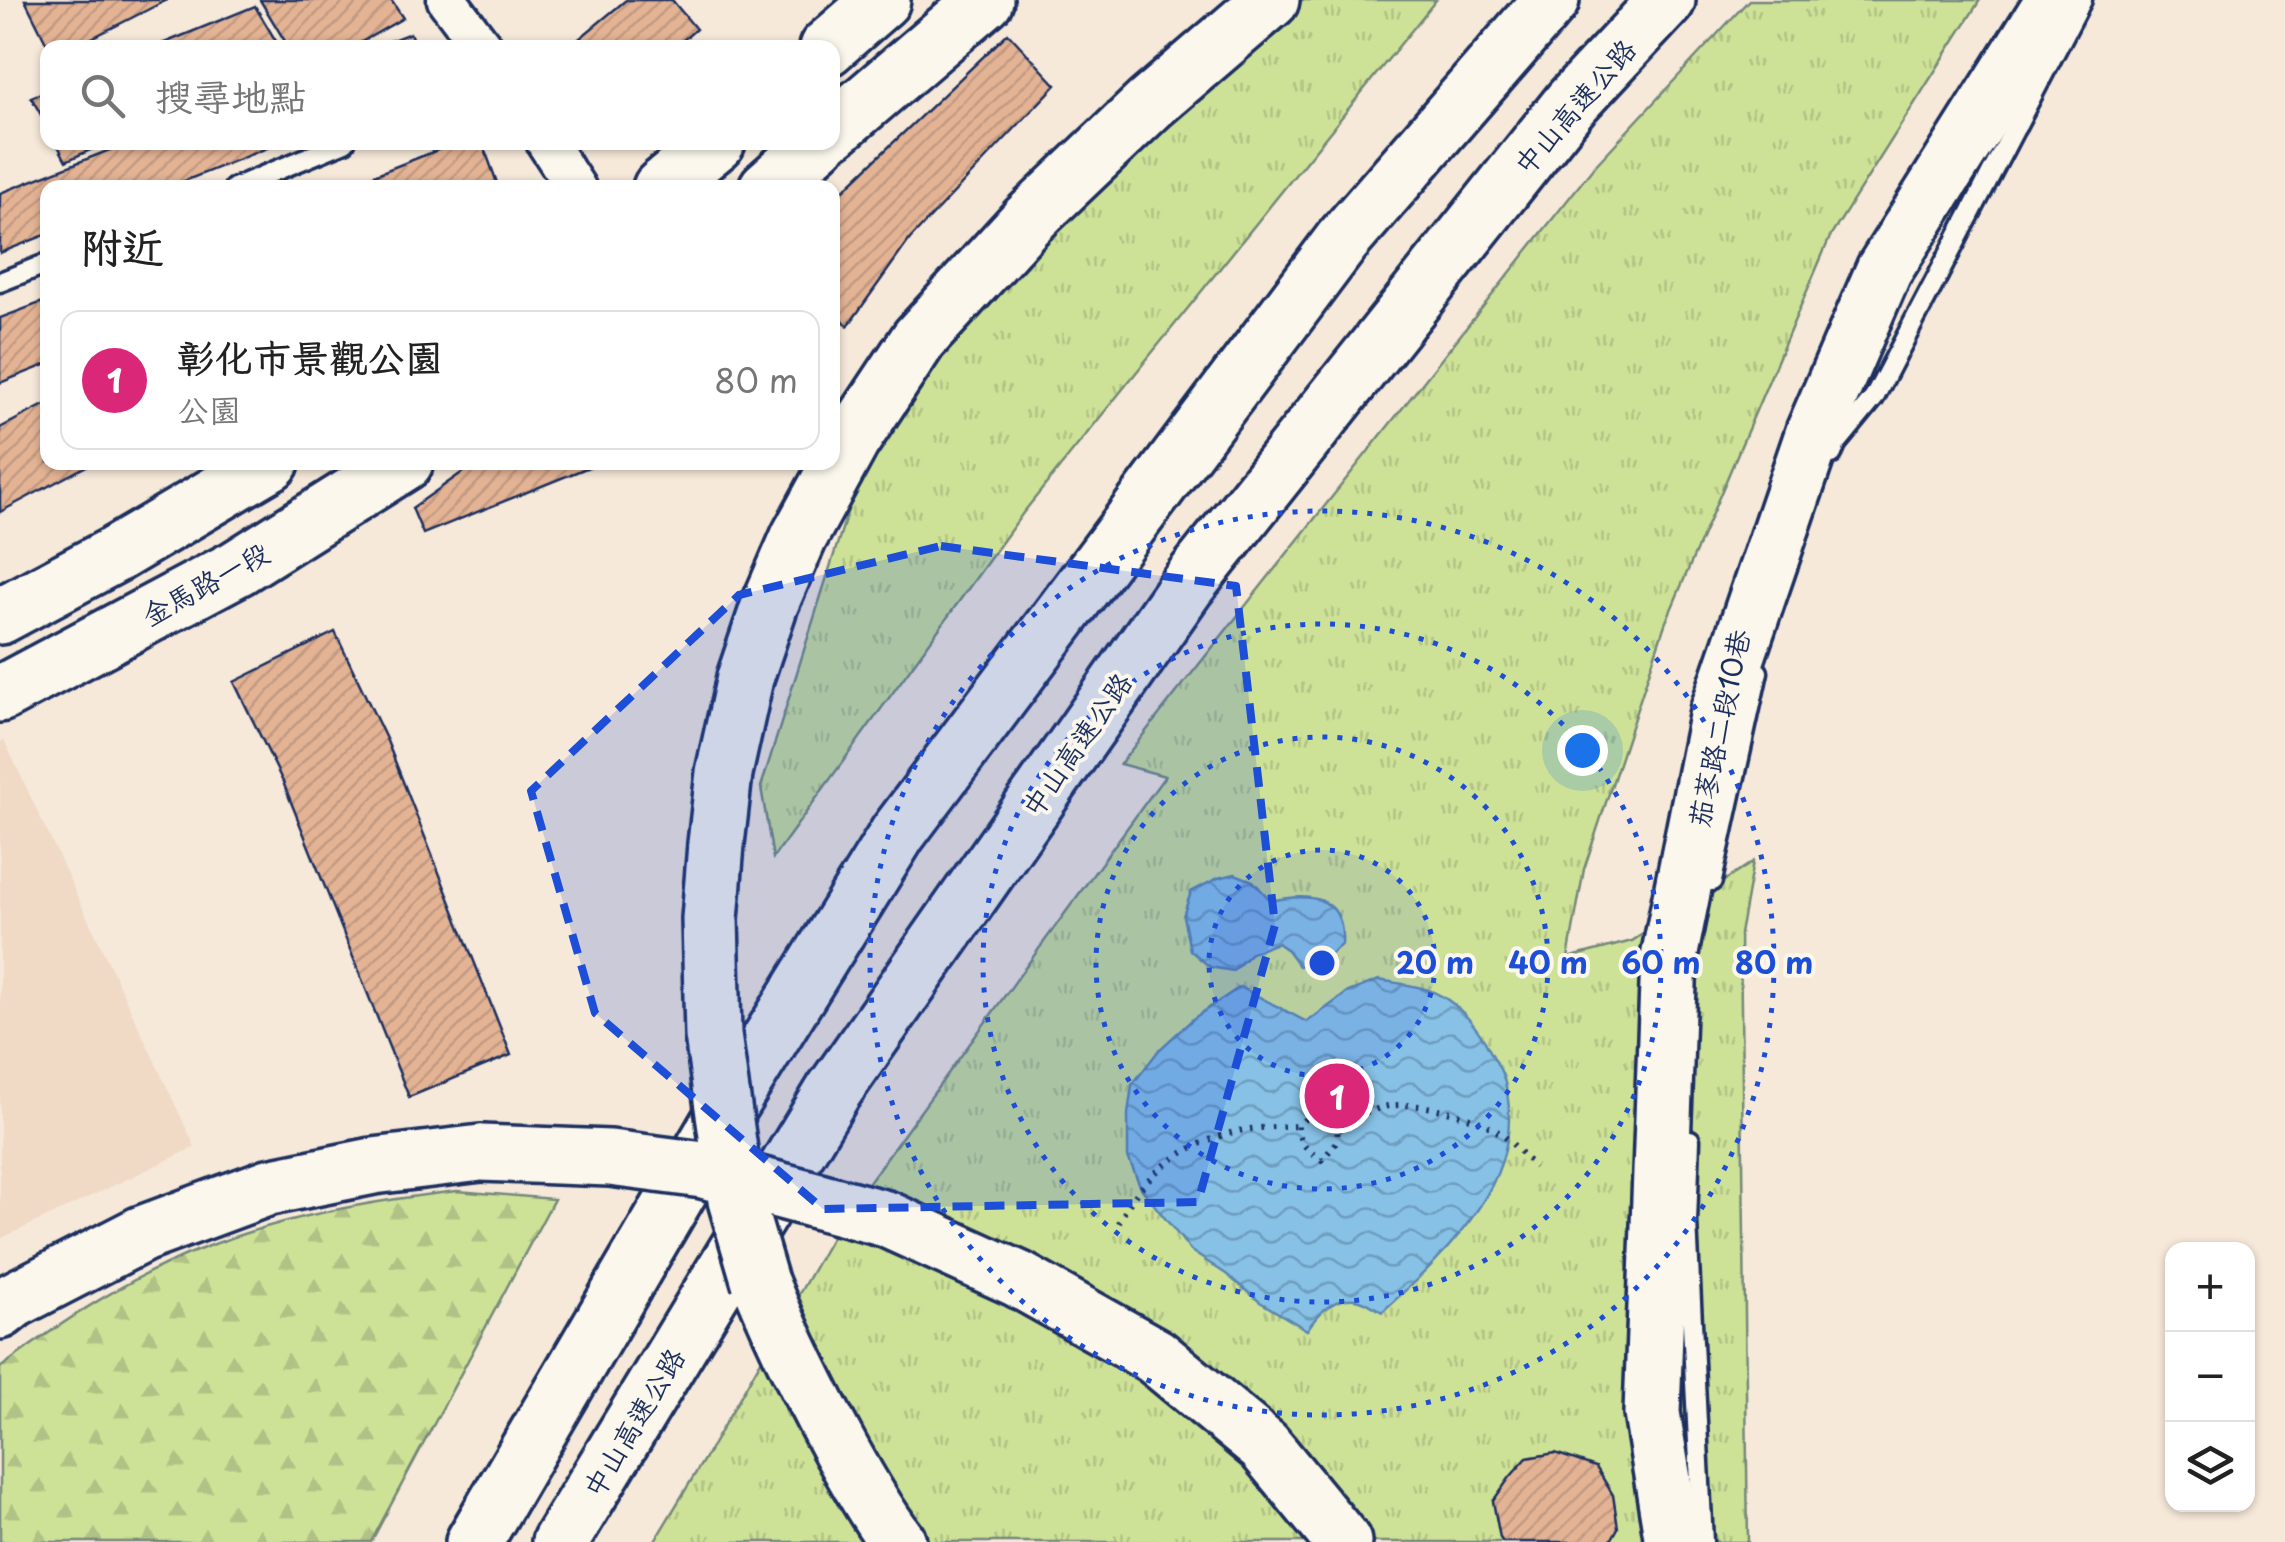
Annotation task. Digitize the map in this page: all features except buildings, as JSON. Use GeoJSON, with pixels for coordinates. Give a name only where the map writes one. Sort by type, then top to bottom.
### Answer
{"type":"FeatureCollection","features":[{"type":"Feature","properties":{"kind":"main road"},"geometry":{"type":"LineString","coordinates":[[837,40],[882,0]]}},
{"type":"Feature","properties":{"kind":"main road"},"geometry":{"type":"LineString","coordinates":[[840,124],[985,0]]}},
{"type":"Feature","properties":{"kind":"main road"},"geometry":{"type":"LineString","coordinates":[[840,462],[919,338],[1041,208],[1150,104],[1271,0]]}},
{"type":"Feature","properties":{"kind":"main road"},"geometry":{"type":"LineString","coordinates":[[474,1542],[726,1109],[898,833],[1342,241],[1550,0]]}},
{"type":"Feature","properties":{"kind":"main road","name":"中山高速公路"},"geometry":{"type":"LineString","coordinates":[[560,1542],[833,1092],[1186,587],[1571,103],[1667,0]]}},
{"type":"Feature","properties":{"kind":"main road"},"geometry":{"type":"LineString","coordinates":[[1674,1542],[1652,1413],[1669,958],[1718,712],[1814,432],[1884,270],[2054,0]]}},
{"type":"Feature","properties":{"kind":"main road"},"geometry":{"type":"LineString","coordinates":[[671,180],[707,150]]}},
{"type":"Feature","properties":{"kind":"main road"},"geometry":{"type":"LineString","coordinates":[[776,180],[811,150]]}},
{"type":"Feature","properties":{"kind":"main road"},"geometry":{"type":"LineString","coordinates":[[0,616],[116,554],[258,470]]}},
{"type":"Feature","properties":{"kind":"main road","name":"金馬路一段"},"geometry":{"type":"LineString","coordinates":[[0,694],[237,568],[392,470]]}},
{"type":"Feature","properties":{"kind":"main road"},"geometry":{"type":"LineString","coordinates":[[836,470],[799,538],[770,604],[745,678],[724,773],[710,919],[713,1034],[736,1200],[760,1282],[787,1348],[856,1479],[898,1542]]}},
{"type":"Feature","properties":{"kind":"main road"},"geometry":{"type":"LineString","coordinates":[[0,1311],[142,1234],[269,1187],[372,1166],[481,1153],[610,1158],[703,1170],[886,1219],[1018,1278],[1155,1356],[1264,1446],[1344,1542]]}},
{"type":"Feature","properties":{"kind":"street"},"geometry":{"type":"LineString","coordinates":[[447,0],[477,40]]}},
{"type":"Feature","properties":{"kind":"street"},"geometry":{"type":"LineString","coordinates":[[551,150],[571,180]]}},
{"type":"Feature","properties":{"kind":"lane"},"geometry":{"type":"LineString","coordinates":[[1822,479],[1836,444],[1874,398],[2082,0]]}},
{"type":"Feature","properties":{"kind":"lane"},"geometry":{"type":"LineString","coordinates":[[253,180],[326,150]]}},
{"type":"Feature","properties":{"kind":"lane"},"geometry":{"type":"LineString","coordinates":[[0,282],[40,266]]}},
{"type":"Feature","properties":{"kind":"lane","name":"茄苳路二段10巷"},"geometry":{"type":"LineString","coordinates":[[1708,897],[1762,657]]}},
{"type":"Feature","properties":{"kind":"lane"},"geometry":{"type":"LineString","coordinates":[[1690,1126],[1687,1222],[1702,1542]]}},
{"type":"Feature","properties":{"kind":"path"},"geometry":{"type":"LineString","coordinates":[[1338,1130],[1387,1106],[1422,1107],[1481,1122],[1501,1134],[1534,1166]]}},
{"type":"Feature","properties":{"kind":"path"},"geometry":{"type":"LineString","coordinates":[[1119,1223],[1129,1202],[1166,1162],[1235,1132],[1298,1126],[1307,1117],[1318,1121],[1333,1118],[1338,1130],[1336,1142],[1322,1160],[1304,1148],[1298,1126]]}},
{"type":"Feature","properties":{"kind":"highlighted area"},"geometry":{"type":"Polygon","coordinates":[[[941,546],[1236,586],[1275,925],[1198,1202],[823,1209],[595,1013],[531,791],[739,595],[941,546]]]}},
{"type":"Feature","properties":{"kind":"shaded area"},"geometry":{"type":"Polygon","coordinates":[[[4,740],[195,1147],[0,1239],[0,742],[4,740]]]}},
{"type":"Feature","properties":{"kind":"green space"},"geometry":{"type":"Polygon","coordinates":[[[1293,0],[1436,0],[1023,513],[773,858],[761,787],[864,459],[1029,244],[1293,0]]]}},
{"type":"Feature","properties":{"kind":"green space"},"geometry":{"type":"Polygon","coordinates":[[[1749,0],[1980,0],[1830,237],[1665,624],[1584,869],[1568,958],[1632,941],[1753,862],[1740,934],[1748,1542],[654,1542],[842,1219],[1165,776],[1120,764],[1593,168],[1749,0]]]}},
{"type":"Feature","properties":{"kind":"green space"},"geometry":{"type":"Polygon","coordinates":[[[457,1191],[554,1199],[371,1542],[0,1542],[0,1368],[98,1301],[204,1248],[329,1211],[457,1191]]]}},
{"type":"Feature","properties":{"kind":"water"},"geometry":{"type":"Polygon","coordinates":[[[1235,874],[1253,881],[1271,901],[1311,898],[1331,906],[1341,927],[1342,944],[1328,956],[1299,966],[1277,943],[1251,953],[1233,971],[1210,967],[1190,950],[1183,916],[1191,892],[1235,874]]]}},
{"type":"Feature","properties":{"kind":"water"},"geometry":{"type":"Polygon","coordinates":[[[1379,980],[1436,993],[1464,1013],[1478,1031],[1504,1079],[1509,1115],[1505,1148],[1478,1210],[1432,1264],[1382,1312],[1360,1300],[1343,1300],[1323,1311],[1307,1330],[1260,1302],[1191,1251],[1141,1188],[1128,1157],[1132,1085],[1159,1050],[1194,1018],[1240,987],[1307,1022],[1348,992],[1379,980]]]}},
{"type":"Feature","properties":{"kind":"place","name":"彰化市景觀公園"},"geometry":{"type":"Point","coordinates":[1337,1096]}}]}
